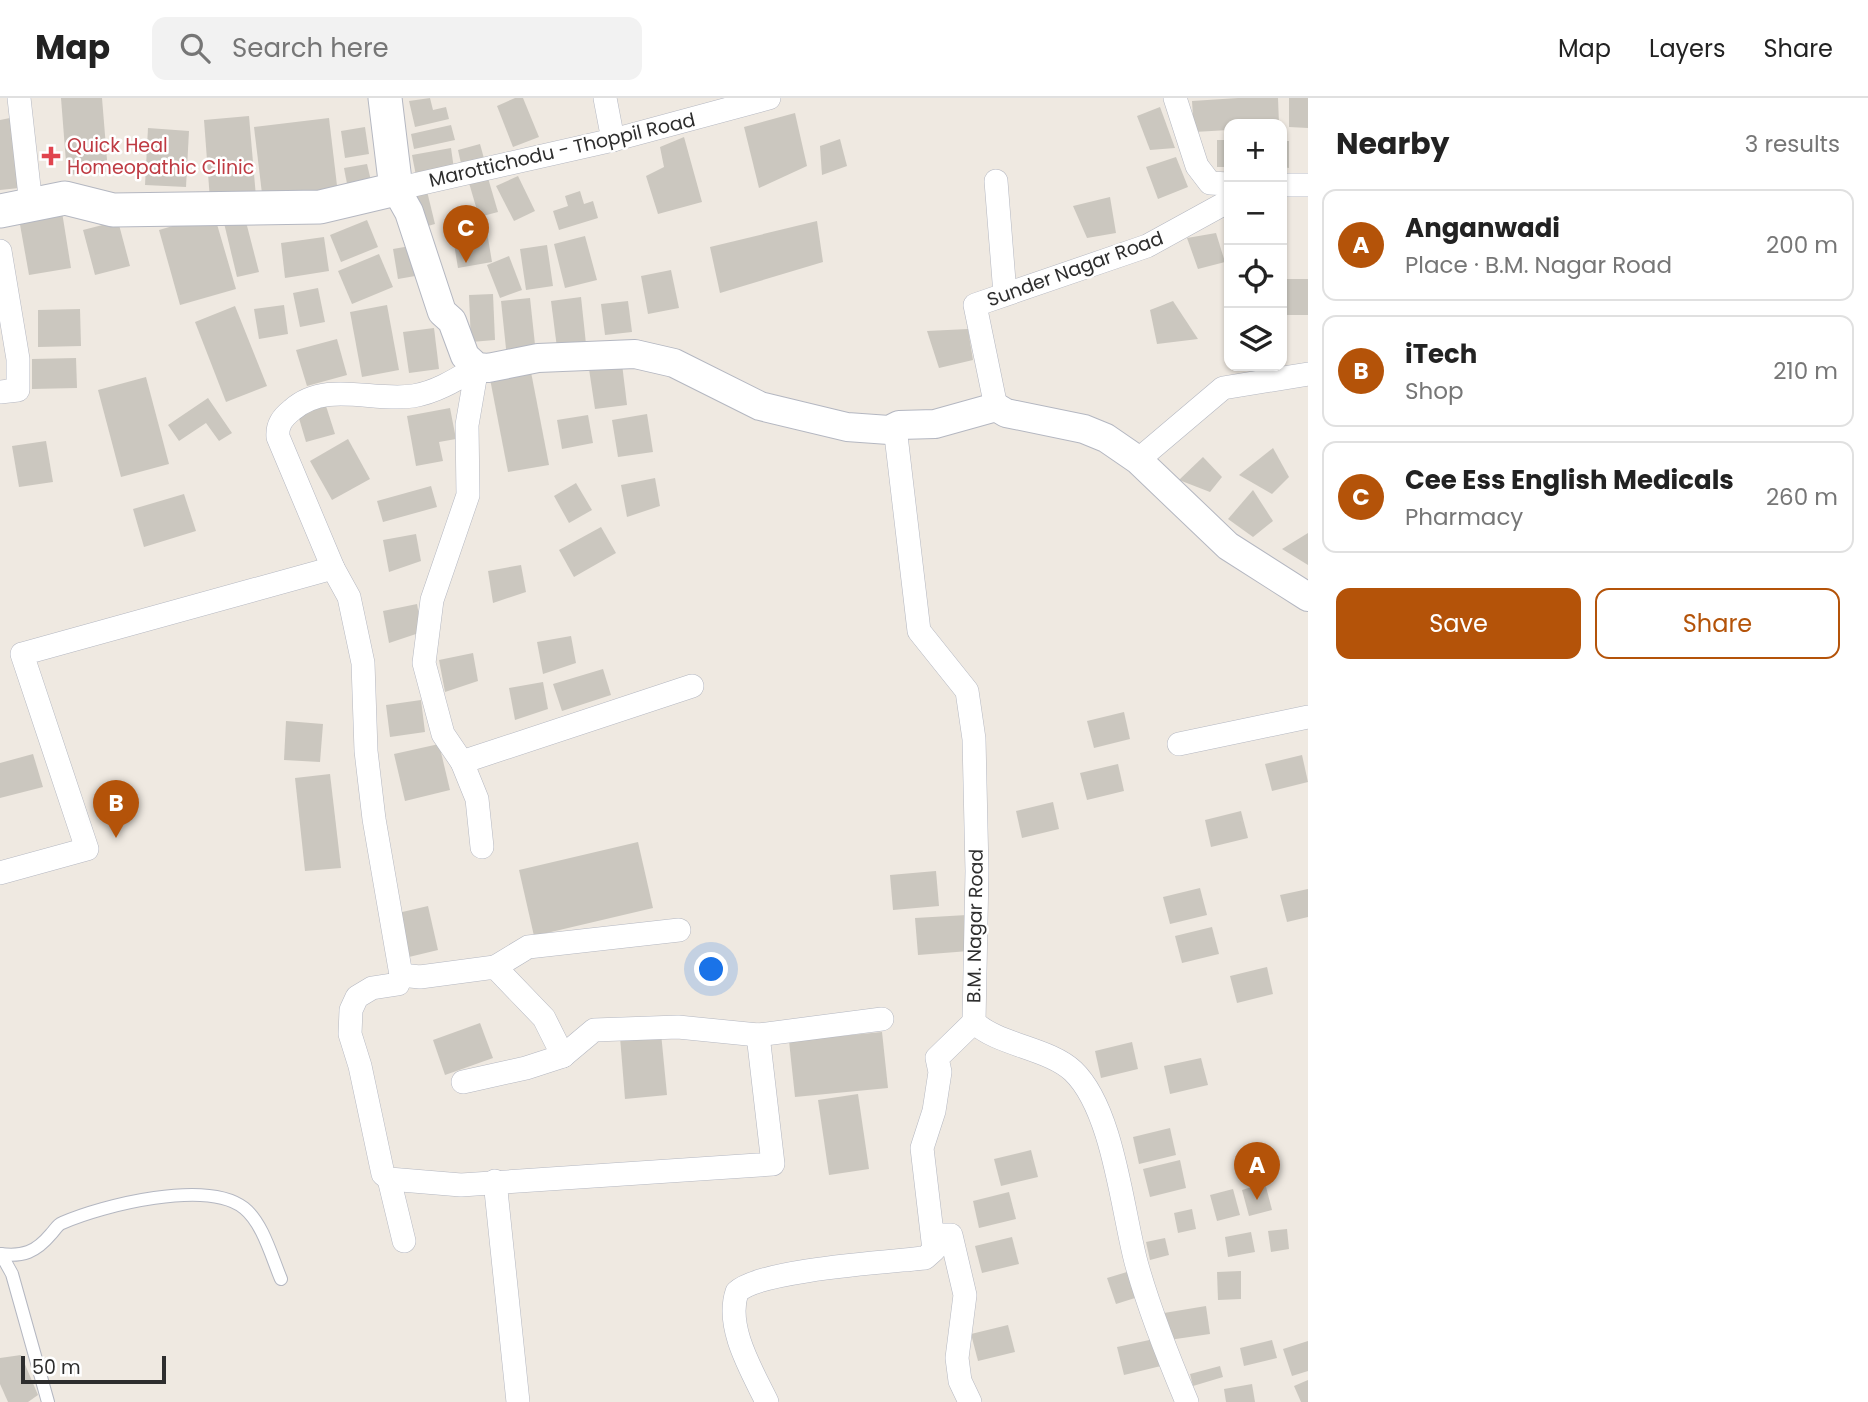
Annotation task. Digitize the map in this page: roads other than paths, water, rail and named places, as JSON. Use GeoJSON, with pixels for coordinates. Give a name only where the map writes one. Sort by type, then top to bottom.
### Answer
{"type":"FeatureCollection","features":[{"type":"Feature","properties":{"kind":"main road"},"geometry":{"type":"LineString","coordinates":[[385,98],[396,189]]}},
{"type":"Feature","properties":{"kind":"main road","name":"Marottichodu - Thoppil Road"},"geometry":{"type":"LineString","coordinates":[[16,208],[65,198],[113,210],[320,207],[396,189]]}},
{"type":"Feature","properties":{"kind":"street"},"geometry":{"type":"LineString","coordinates":[[16,208],[19,98]]}},
{"type":"Feature","properties":{"kind":"street"},"geometry":{"type":"LineString","coordinates":[[605,98],[612,140]]}},
{"type":"Feature","properties":{"kind":"street","name":"Marottichodu - Thoppil Road"},"geometry":{"type":"LineString","coordinates":[[396,189],[612,140],[769,98]]}},
{"type":"Feature","properties":{"kind":"street"},"geometry":{"type":"LineString","coordinates":[[1175,98],[1197,166],[1210,183],[1224,184]]}},
{"type":"Feature","properties":{"kind":"street"},"geometry":{"type":"LineString","coordinates":[[996,181],[1005,294]]}},
{"type":"Feature","properties":{"kind":"street"},"geometry":{"type":"LineString","coordinates":[[1287,185],[1308,186]]}},
{"type":"Feature","properties":{"kind":"street"},"geometry":{"type":"LineString","coordinates":[[396,189],[409,212],[442,312],[452,321],[465,356],[478,367],[488,368],[538,358],[635,355],[674,363],[760,406],[847,427],[889,430],[921,423],[935,424],[996,407],[1006,413],[1095,434],[1138,460],[1228,546],[1308,597]]}},
{"type":"Feature","properties":{"kind":"street","name":"Sunder Nagar Road"},"geometry":{"type":"LineString","coordinates":[[996,407],[975,305],[1147,246],[1224,204]]}},
{"type":"Feature","properties":{"kind":"street"},"geometry":{"type":"LineString","coordinates":[[0,251],[18,359],[18,390],[0,392]]}},
{"type":"Feature","properties":{"kind":"street"},"geometry":{"type":"LineString","coordinates":[[478,367],[444,386],[412,396],[383,398],[328,393],[299,404],[283,418],[277,429],[278,438],[332,568],[349,597],[363,663],[366,751],[374,820],[401,975],[398,985],[372,988],[356,997],[350,1034],[365,1085],[383,1174],[389,1179],[461,1185],[773,1164],[758,1035]]}},
{"type":"Feature","properties":{"kind":"street"},"geometry":{"type":"LineString","coordinates":[[478,367],[467,425],[468,495],[432,600],[424,663],[443,734],[462,762],[477,799],[482,847]]}},
{"type":"Feature","properties":{"kind":"street"},"geometry":{"type":"LineString","coordinates":[[1138,460],[1223,388],[1308,374]]}},
{"type":"Feature","properties":{"kind":"street","name":"B.M. Nagar Road"},"geometry":{"type":"LineString","coordinates":[[895,427],[919,631],[967,691],[974,739],[977,871],[974,1022],[983,1031],[1019,1044],[1072,1070],[1091,1098],[1107,1136],[1136,1264],[1186,1402]]}},
{"type":"Feature","properties":{"kind":"street"},"geometry":{"type":"LineString","coordinates":[[0,873],[87,849],[22,654],[332,568]]}},
{"type":"Feature","properties":{"kind":"street"},"geometry":{"type":"LineString","coordinates":[[462,762],[692,686]]}},
{"type":"Feature","properties":{"kind":"street"},"geometry":{"type":"LineString","coordinates":[[1179,744],[1308,717]]}},
{"type":"Feature","properties":{"kind":"street"},"geometry":{"type":"LineString","coordinates":[[401,975],[420,977],[495,967],[528,947],[679,930]]}},
{"type":"Feature","properties":{"kind":"street"},"geometry":{"type":"LineString","coordinates":[[495,967],[544,1018],[563,1056]]}},
{"type":"Feature","properties":{"kind":"street"},"geometry":{"type":"LineString","coordinates":[[463,1082],[526,1068],[563,1056],[594,1030],[678,1027],[758,1035],[882,1019]]}},
{"type":"Feature","properties":{"kind":"street"},"geometry":{"type":"LineString","coordinates":[[767,1402],[747,1359],[735,1320],[734,1300],[741,1288],[750,1282],[925,1258],[934,1250],[922,1148],[934,1111],[940,1072],[937,1058],[974,1022]]}},
{"type":"Feature","properties":{"kind":"street"},"geometry":{"type":"LineString","coordinates":[[389,1179],[404,1241]]}},
{"type":"Feature","properties":{"kind":"street"},"geometry":{"type":"LineString","coordinates":[[495,1181],[518,1402]]}},
{"type":"Feature","properties":{"kind":"street"},"geometry":{"type":"LineString","coordinates":[[933,1235],[951,1235],[965,1295],[957,1358],[960,1381],[970,1402]]}},
{"type":"Feature","properties":{"kind":"lane"},"geometry":{"type":"LineString","coordinates":[[0,1254],[19,1257],[33,1251],[59,1224],[129,1202],[207,1194],[226,1197],[246,1209],[259,1228],[281,1279]]}},
{"type":"Feature","properties":{"kind":"lane"},"geometry":{"type":"LineString","coordinates":[[0,1254],[12,1275],[48,1402]]}},
{"type":"Feature","properties":{"kind":"place","name":"Quick Heal Homeopathic Clinic"},"geometry":{"type":"Point","coordinates":[51,156]}},
{"type":"Feature","properties":{"kind":"place","name":"Cee Ess English Medicals"},"geometry":{"type":"Point","coordinates":[466,263]}},
{"type":"Feature","properties":{"kind":"place","name":"iTech"},"geometry":{"type":"Point","coordinates":[116,838]}},
{"type":"Feature","properties":{"kind":"place","name":"Anganwadi"},"geometry":{"type":"Point","coordinates":[1257,1200]}}]}
